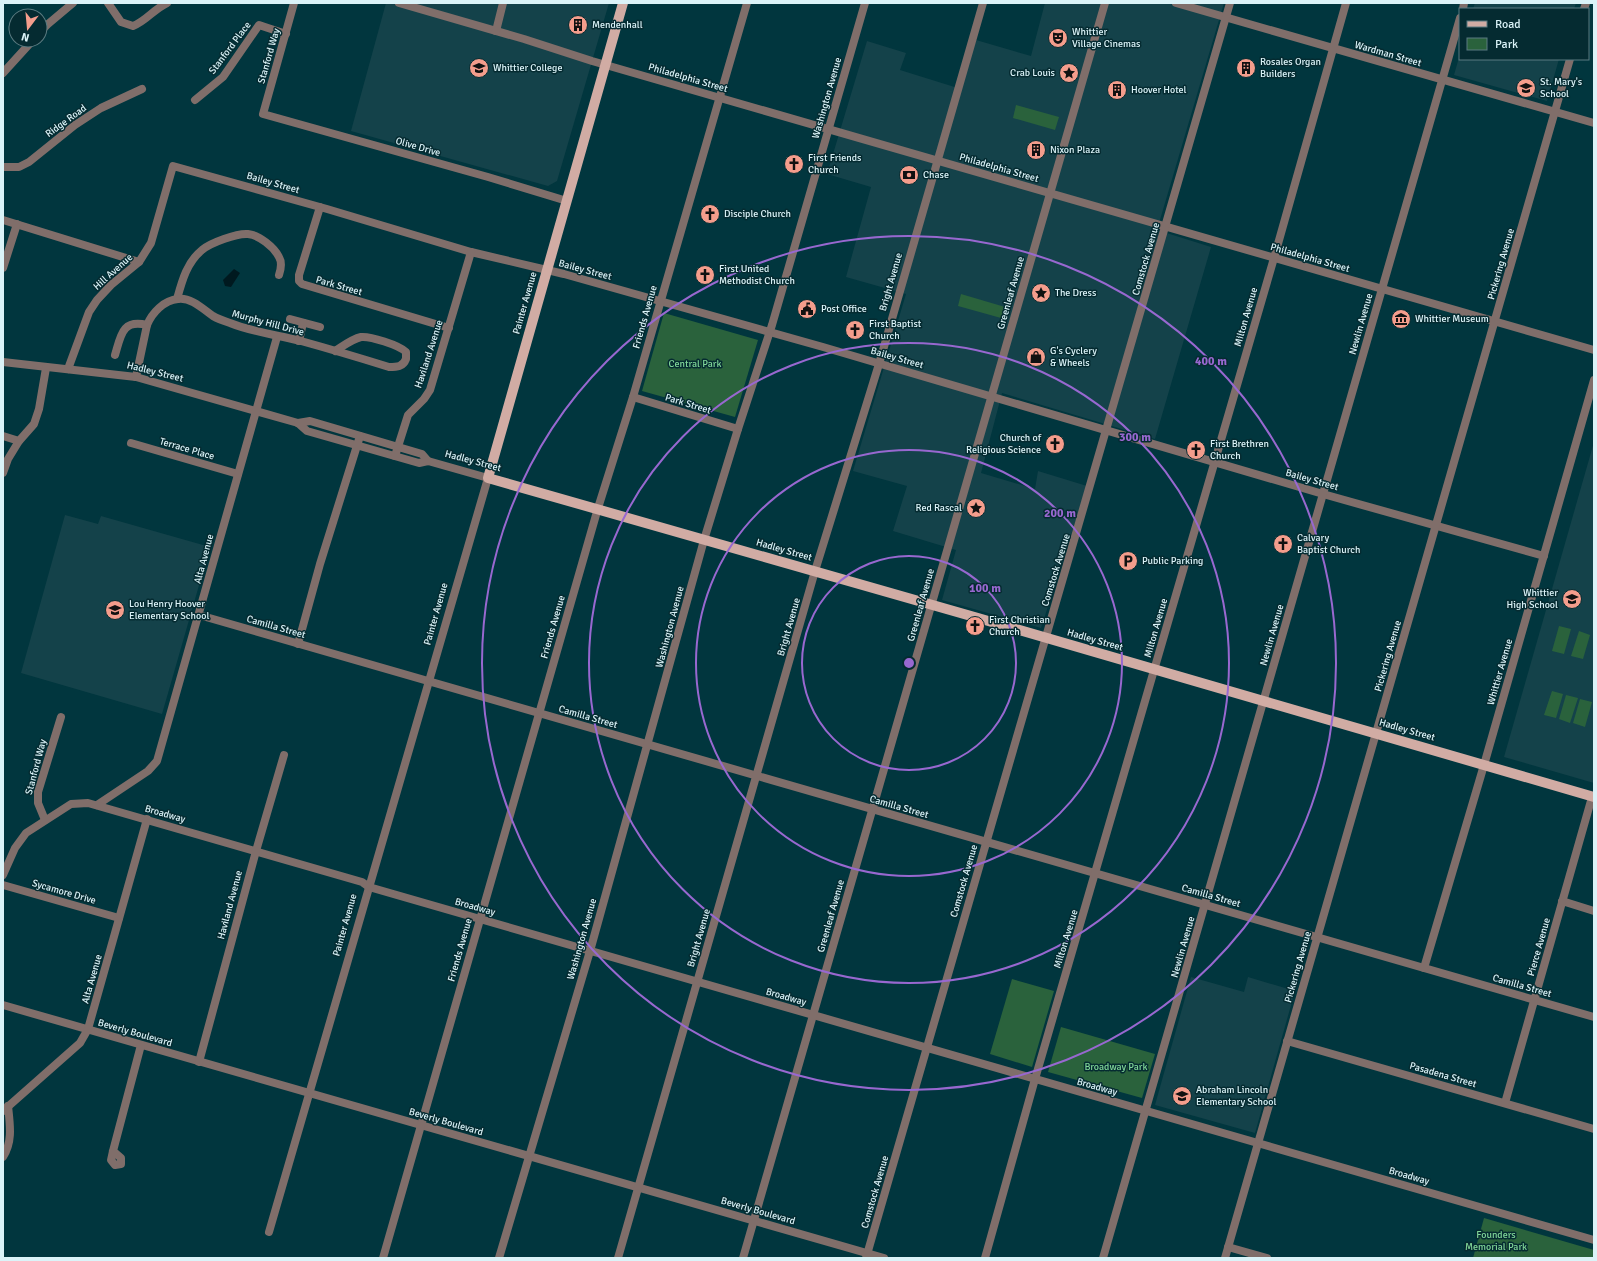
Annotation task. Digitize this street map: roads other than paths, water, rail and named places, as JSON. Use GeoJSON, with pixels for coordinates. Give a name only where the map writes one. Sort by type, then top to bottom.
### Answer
{"type":"FeatureCollection","features":[{"type":"Feature","properties":{"kind":"main road","name":"Painter Avenue"},"geometry":{"type":"LineString","coordinates":[[488,478],[623,3]]}},
{"type":"Feature","properties":{"kind":"main road","name":"Hadley Street"},"geometry":{"type":"LineString","coordinates":[[488,478],[598,508],[704,540],[931,604],[1593,797]]}},
{"type":"Feature","properties":{"kind":"street"},"geometry":{"type":"LineString","coordinates":[[48,24],[73,3]]}},
{"type":"Feature","properties":{"kind":"street"},"geometry":{"type":"LineString","coordinates":[[108,3],[121,22],[133,26],[142,23],[156,10],[167,3]]}},
{"type":"Feature","properties":{"kind":"street","name":"Stanford Way"},"geometry":{"type":"LineString","coordinates":[[264,114],[294,3]]}},
{"type":"Feature","properties":{"kind":"street","name":"Philadelphia Street"},"geometry":{"type":"LineString","coordinates":[[399,3],[829,130],[1594,350]]}},
{"type":"Feature","properties":{"kind":"street"},"geometry":{"type":"LineString","coordinates":[[496,31],[504,3]]}},
{"type":"Feature","properties":{"kind":"street","name":"Friends Avenue"},"geometry":{"type":"LineString","coordinates":[[383,1258],[598,508],[633,397],[747,3]]}},
{"type":"Feature","properties":{"kind":"street","name":"Washington Avenue"},"geometry":{"type":"LineString","coordinates":[[499,1258],[590,950],[704,540],[768,333],[774,318],[865,3]]}},
{"type":"Feature","properties":{"kind":"street","name":"Bright Avenue"},"geometry":{"type":"LineString","coordinates":[[618,1258],[815,571],[879,364],[936,160],[983,3]]}},
{"type":"Feature","properties":{"kind":"street","name":"Greenleaf Avenue"},"geometry":{"type":"LineString","coordinates":[[743,1258],[1105,3]]}},
{"type":"Feature","properties":{"kind":"street","name":"Wardman Street"},"geometry":{"type":"LineString","coordinates":[[1176,3],[1594,123]]}},
{"type":"Feature","properties":{"kind":"street","name":"Comstock Avenue"},"geometry":{"type":"LineString","coordinates":[[866,1256],[986,842],[1108,430],[1230,3]]}},
{"type":"Feature","properties":{"kind":"street","name":"Milton Avenue"},"geometry":{"type":"LineString","coordinates":[[985,1258],[1034,1079],[1096,874],[1346,3]]}},
{"type":"Feature","properties":{"kind":"street","name":"Newlin Avenue"},"geometry":{"type":"LineString","coordinates":[[1103,1258],[1459,21]]}},
{"type":"Feature","properties":{"kind":"street","name":"Stanford Place"},"geometry":{"type":"LineString","coordinates":[[195,100],[223,77],[259,25],[286,34]]}},
{"type":"Feature","properties":{"kind":"street"},"geometry":{"type":"LineString","coordinates":[[3,73],[26,48]]}},
{"type":"Feature","properties":{"kind":"street","name":"Pickering Avenue"},"geometry":{"type":"LineString","coordinates":[[1225,1258],[1570,60]]}},
{"type":"Feature","properties":{"kind":"street","name":"Ridge Road"},"geometry":{"type":"LineString","coordinates":[[3,167],[19,167],[29,162],[75,125],[101,108],[142,89]]}},
{"type":"Feature","properties":{"kind":"street","name":"Olive Drive"},"geometry":{"type":"LineString","coordinates":[[264,114],[488,177],[567,201]]}},
{"type":"Feature","properties":{"kind":"street","name":"Bailey Street"},"geometry":{"type":"LineString","coordinates":[[174,166],[320,207],[471,252],[547,270],[660,301],[768,333],[992,395],[1323,494],[1544,556]]}},
{"type":"Feature","properties":{"kind":"street","name":"Hill Avenue"},"geometry":{"type":"LineString","coordinates":[[68,369],[89,312],[97,300],[111,285],[139,262],[151,243],[174,166]]}},
{"type":"Feature","properties":{"kind":"street","name":"Park Street"},"geometry":{"type":"LineString","coordinates":[[320,207],[299,275],[299,281],[302,284],[309,288],[449,328]]}},
{"type":"Feature","properties":{"kind":"street"},"geometry":{"type":"LineString","coordinates":[[3,220],[139,262]]}},
{"type":"Feature","properties":{"kind":"street"},"geometry":{"type":"LineString","coordinates":[[3,268],[17,224]]}},
{"type":"Feature","properties":{"kind":"street"},"geometry":{"type":"LineString","coordinates":[[136,377],[147,325],[155,311],[164,304],[177,298],[185,272],[201,250],[215,243],[239,235],[252,234],[263,241],[279,256],[281,262],[279,275]]}},
{"type":"Feature","properties":{"kind":"street","name":"Haviland Avenue"},"geometry":{"type":"LineString","coordinates":[[395,456],[408,414],[424,399],[430,390],[471,252]]}},
{"type":"Feature","properties":{"kind":"street","name":"Murphy Hill Drive"},"geometry":{"type":"LineString","coordinates":[[177,298],[192,302],[214,317],[231,324],[299,341],[389,367],[397,367],[402,365],[406,359],[406,352],[398,346],[363,337],[351,341],[335,351]]}},
{"type":"Feature","properties":{"kind":"street"},"geometry":{"type":"LineString","coordinates":[[290,319],[320,327]]}},
{"type":"Feature","properties":{"kind":"street"},"geometry":{"type":"LineString","coordinates":[[115,355],[120,336],[125,327],[132,323],[147,325]]}},
{"type":"Feature","properties":{"kind":"street"},"geometry":{"type":"LineString","coordinates":[[299,341],[303,323]]}},
{"type":"Feature","properties":{"kind":"street","name":"Alta Avenue"},"geometry":{"type":"LineString","coordinates":[[97,805],[148,771],[157,761],[277,336]]}},
{"type":"Feature","properties":{"kind":"street","name":"Hadley Street"},"geometry":{"type":"LineString","coordinates":[[3,362],[136,377],[298,423],[310,421],[422,454],[428,461]]}},
{"type":"Feature","properties":{"kind":"street"},"geometry":{"type":"LineString","coordinates":[[3,473],[8,459],[19,441],[34,424],[39,409],[46,368]]}},
{"type":"Feature","properties":{"kind":"street","name":"Whittier Avenue"},"geometry":{"type":"LineString","coordinates":[[1424,968],[1484,765],[1594,380]]}},
{"type":"Feature","properties":{"kind":"street","name":"Park Street"},"geometry":{"type":"LineString","coordinates":[[633,397],[738,429]]}},
{"type":"Feature","properties":{"kind":"street","name":"Hadley Street"},"geometry":{"type":"LineString","coordinates":[[298,423],[307,431],[419,463],[428,461],[488,478]]}},
{"type":"Feature","properties":{"kind":"street"},"geometry":{"type":"LineString","coordinates":[[3,436],[19,441]]}},
{"type":"Feature","properties":{"kind":"street"},"geometry":{"type":"LineString","coordinates":[[298,644],[320,564],[360,436]]}},
{"type":"Feature","properties":{"kind":"street","name":"Terrace Place"},"geometry":{"type":"LineString","coordinates":[[131,443],[238,474]]}},
{"type":"Feature","properties":{"kind":"street","name":"Painter Avenue"},"geometry":{"type":"LineString","coordinates":[[269,1232],[488,478]]}},
{"type":"Feature","properties":{"kind":"street","name":"Camilla Street"},"geometry":{"type":"LineString","coordinates":[[199,615],[1594,1017]]}},
{"type":"Feature","properties":{"kind":"street","name":"Stanford Way"},"geometry":{"type":"LineString","coordinates":[[45,820],[38,803],[38,792],[61,717]]}},
{"type":"Feature","properties":{"kind":"street","name":"Haviland Avenue"},"geometry":{"type":"LineString","coordinates":[[198,1062],[284,755]]}},
{"type":"Feature","properties":{"kind":"street","name":"Pierce Avenue"},"geometry":{"type":"LineString","coordinates":[[1505,1102],[1593,797]]}},
{"type":"Feature","properties":{"kind":"street","name":"Broadway"},"geometry":{"type":"LineString","coordinates":[[3,875],[15,848],[22,837],[45,820],[72,804],[88,803],[97,805],[362,882],[369,887],[1594,1240]]}},
{"type":"Feature","properties":{"kind":"street","name":"Alta Avenue"},"geometry":{"type":"LineString","coordinates":[[5,1109],[80,1043],[88,1029],[147,819]]}},
{"type":"Feature","properties":{"kind":"street","name":"Sycamore Drive"},"geometry":{"type":"LineString","coordinates":[[3,885],[119,918]]}},
{"type":"Feature","properties":{"kind":"street"},"geometry":{"type":"LineString","coordinates":[[1562,901],[1594,911]]}},
{"type":"Feature","properties":{"kind":"street","name":"Beverly Boulevard"},"geometry":{"type":"LineString","coordinates":[[3,1005],[754,1221],[866,1256],[884,1258]]}},
{"type":"Feature","properties":{"kind":"street","name":"Pasadena Street"},"geometry":{"type":"LineString","coordinates":[[1287,1041],[1505,1102],[1594,1129]]}},
{"type":"Feature","properties":{"kind":"street"},"geometry":{"type":"LineString","coordinates":[[113,1151],[141,1045]]}},
{"type":"Feature","properties":{"kind":"street"},"geometry":{"type":"LineString","coordinates":[[3,1157],[9,1147],[10,1124],[5,1109]]}},
{"type":"Feature","properties":{"kind":"street"},"geometry":{"type":"LineString","coordinates":[[1228,1247],[1267,1258]]}},
{"type":"Feature","properties":{"kind":"place","name":"Mendenhall"},"geometry":{"type":"Point","coordinates":[578,25]}},
{"type":"Feature","properties":{"kind":"place","name":"Whittier Village Cinemas"},"geometry":{"type":"Point","coordinates":[1058,38]}},
{"type":"Feature","properties":{"kind":"place","name":"Whittier College"},"geometry":{"type":"Point","coordinates":[479,68]}},
{"type":"Feature","properties":{"kind":"place","name":"Rosales Organ Builders"},"geometry":{"type":"Point","coordinates":[1246,68]}},
{"type":"Feature","properties":{"kind":"place","name":"Crab Louis"},"geometry":{"type":"Point","coordinates":[1069,73]}},
{"type":"Feature","properties":{"kind":"place","name":"St. Mary's School"},"geometry":{"type":"Point","coordinates":[1526,88]}},
{"type":"Feature","properties":{"kind":"place","name":"Hoover Hotel"},"geometry":{"type":"Point","coordinates":[1117,90]}},
{"type":"Feature","properties":{"kind":"place","name":"Nixon Plaza"},"geometry":{"type":"Point","coordinates":[1036,150]}},
{"type":"Feature","properties":{"kind":"place","name":"First Friends Church"},"geometry":{"type":"Point","coordinates":[794,164]}},
{"type":"Feature","properties":{"kind":"place","name":"Chase"},"geometry":{"type":"Point","coordinates":[909,175]}},
{"type":"Feature","properties":{"kind":"place","name":"Disciple Church"},"geometry":{"type":"Point","coordinates":[710,214]}},
{"type":"Feature","properties":{"kind":"place","name":"First United Methodist Church"},"geometry":{"type":"Point","coordinates":[705,275]}},
{"type":"Feature","properties":{"kind":"place","name":"The Dress"},"geometry":{"type":"Point","coordinates":[1041,293]}},
{"type":"Feature","properties":{"kind":"place","name":"Post Office"},"geometry":{"type":"Point","coordinates":[807,309]}},
{"type":"Feature","properties":{"kind":"place","name":"Whittier Museum"},"geometry":{"type":"Point","coordinates":[1401,319]}},
{"type":"Feature","properties":{"kind":"place","name":"First Baptist Church"},"geometry":{"type":"Point","coordinates":[855,330]}},
{"type":"Feature","properties":{"kind":"place","name":"G's Cyclery & Wheels"},"geometry":{"type":"Point","coordinates":[1036,357]}},
{"type":"Feature","properties":{"kind":"place","name":"Church of Religious Science"},"geometry":{"type":"Point","coordinates":[1055,444]}},
{"type":"Feature","properties":{"kind":"place","name":"First Brethren Church"},"geometry":{"type":"Point","coordinates":[1196,450]}},
{"type":"Feature","properties":{"kind":"place","name":"Red Rascal"},"geometry":{"type":"Point","coordinates":[976,508]}},
{"type":"Feature","properties":{"kind":"place","name":"Calvary Baptist Church"},"geometry":{"type":"Point","coordinates":[1283,544]}},
{"type":"Feature","properties":{"kind":"place","name":"Public Parking"},"geometry":{"type":"Point","coordinates":[1128,561]}},
{"type":"Feature","properties":{"kind":"place","name":"Whittier High School"},"geometry":{"type":"Point","coordinates":[1572,599]}},
{"type":"Feature","properties":{"kind":"place","name":"Lou Henry Hoover Elementary School"},"geometry":{"type":"Point","coordinates":[115,610]}},
{"type":"Feature","properties":{"kind":"place","name":"First Christian Church"},"geometry":{"type":"Point","coordinates":[975,626]}},
{"type":"Feature","properties":{"kind":"place","name":"Abraham Lincoln Elementary School"},"geometry":{"type":"Point","coordinates":[1182,1096]}},
{"type":"Feature","properties":{"kind":"park label","name":"Central Park"},"geometry":{"type":"Point","coordinates":[695,364]}},
{"type":"Feature","properties":{"kind":"park label","name":"Broadway Park"},"geometry":{"type":"Point","coordinates":[1116,1067]}},
{"type":"Feature","properties":{"kind":"park label","name":"Founders Memorial Park"},"geometry":{"type":"Point","coordinates":[1496,1240]}}]}
